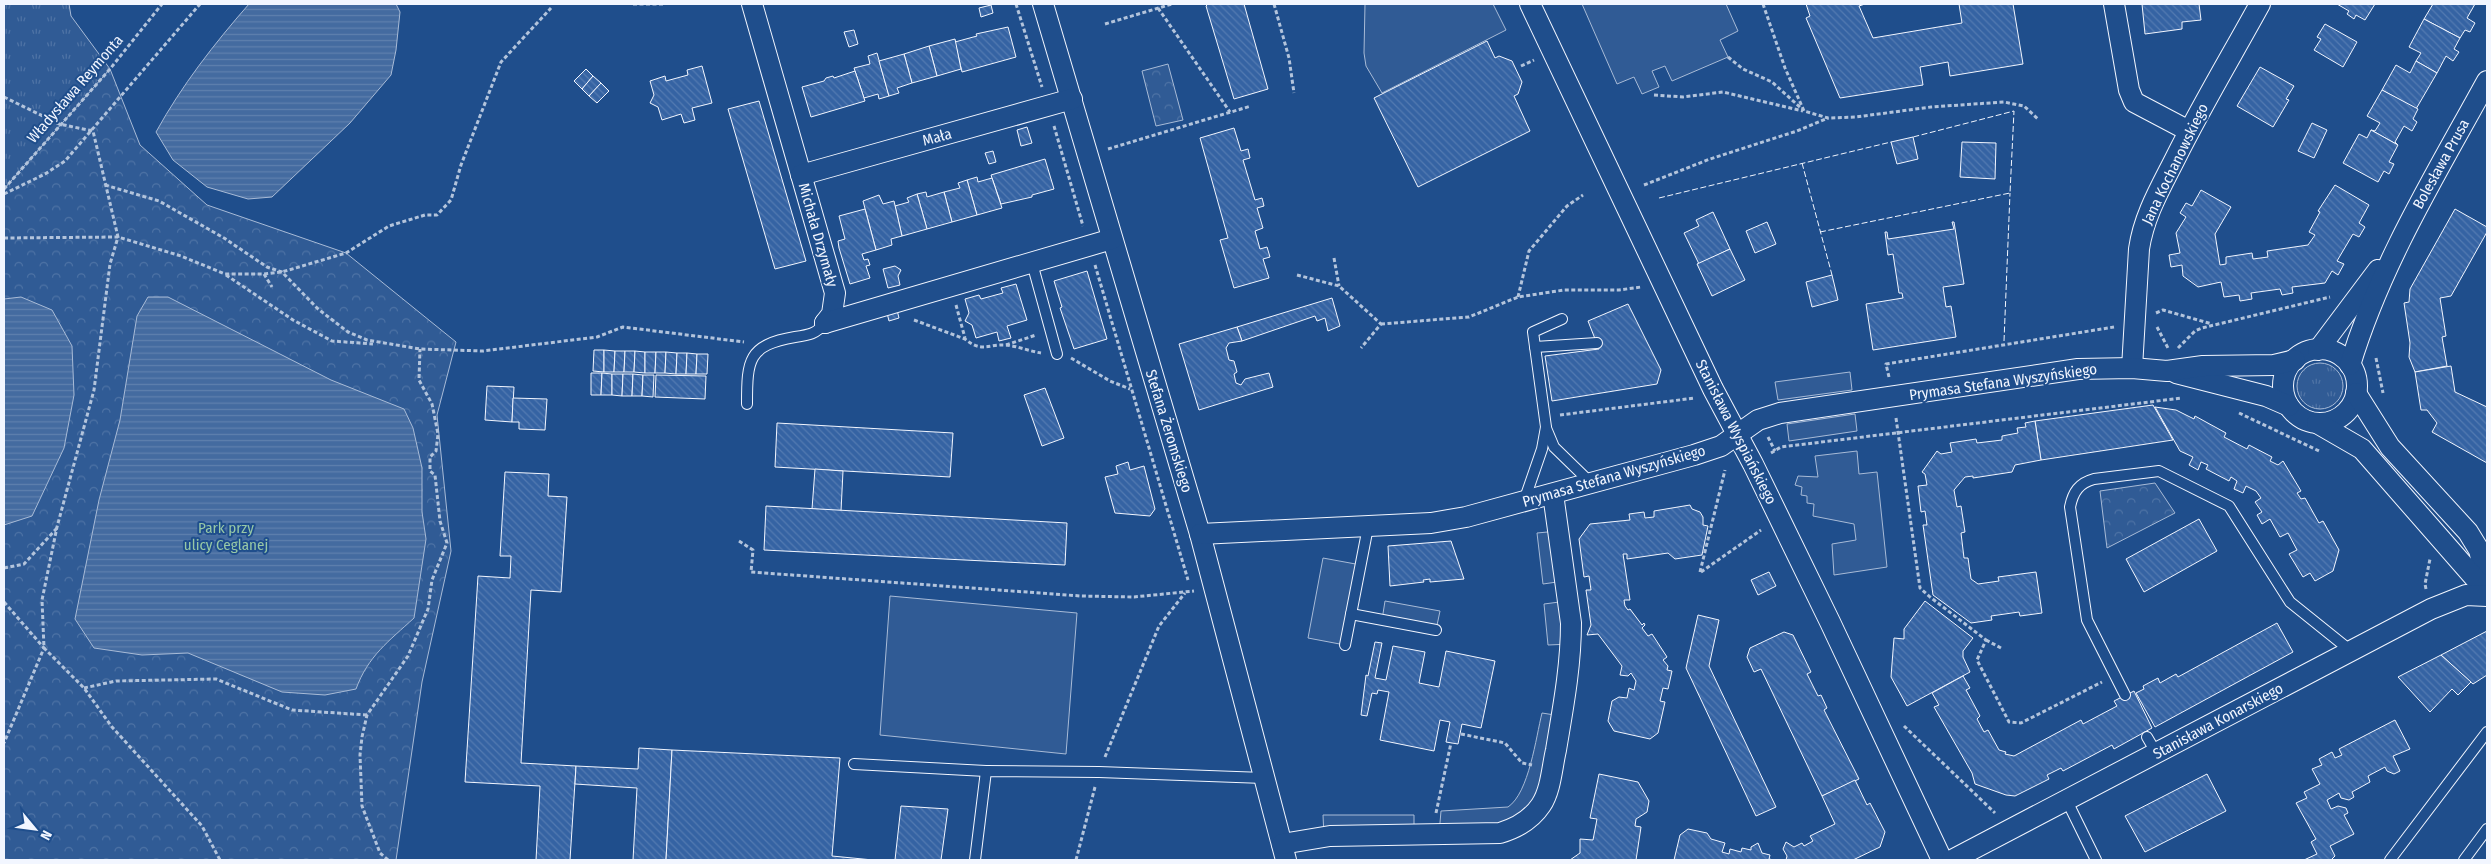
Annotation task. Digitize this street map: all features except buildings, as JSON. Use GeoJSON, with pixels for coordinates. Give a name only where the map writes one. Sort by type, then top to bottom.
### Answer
{"type":"FeatureCollection","features":[{"type":"Feature","properties":{"kind":"street","name":"Michała Drzymały"},"geometry":{"type":"LineString","coordinates":[[752,4],[835,292],[834,305],[826,323]]}},
{"type":"Feature","properties":{"kind":"street","name":"Stefana Żeromskiego"},"geometry":{"type":"LineString","coordinates":[[1043,4],[1200,534],[1284,852]]}},
{"type":"Feature","properties":{"kind":"street","name":"Stanisława Wyspiańskiego"},"geometry":{"type":"LineString","coordinates":[[1530,4],[1834,631],[1942,860]]}},
{"type":"Feature","properties":{"kind":"street"},"geometry":{"type":"LineString","coordinates":[[2114,4],[2129,90],[2134,102],[2189,131]]}},
{"type":"Feature","properties":{"kind":"street","name":"Jana Kochanowskiego"},"geometry":{"type":"LineString","coordinates":[[2132,368],[2142,230],[2149,210],[2189,131],[2260,4]]}},
{"type":"Feature","properties":{"kind":"street","name":"Bolesława Prusa"},"geometry":{"type":"LineString","coordinates":[[2350,365],[2367,314],[2396,247],[2487,81]]}},
{"type":"Feature","properties":{"kind":"street","name":"Mała"},"geometry":{"type":"LineString","coordinates":[[801,175],[1072,99]]}},
{"type":"Feature","properties":{"kind":"street"},"geometry":{"type":"LineString","coordinates":[[826,323],[1112,239]]}},
{"type":"Feature","properties":{"kind":"street","name":"Bolesława Prusa"},"geometry":{"type":"LineString","coordinates":[[2318,350],[2396,247]]}},
{"type":"Feature","properties":{"kind":"street"},"geometry":{"type":"LineString","coordinates":[[2317,423],[2339,418],[2350,407],[2356,393],[2356,379],[2350,365],[2336,353],[2318,350],[2302,355],[2289,368],[2283,387],[2289,406],[2301,418],[2317,423],[2362,449],[2487,594]]}},
{"type":"Feature","properties":{"kind":"street","name":"Prymasa Stefana Wyszyńskiego"},"geometry":{"type":"LineString","coordinates":[[2167,371],[2204,366],[2274,365],[2295,360]]}},
{"type":"Feature","properties":{"kind":"street","name":"Prymasa Stefana Wyszyńskiego"},"geometry":{"type":"LineString","coordinates":[[1200,534],[1431,523],[1524,502],[1694,455],[1721,446],[1758,420],[1780,413],[2078,369],[2132,368],[2167,371],[2212,384],[2266,396],[2289,406]]}},
{"type":"Feature","properties":{"kind":"street"},"geometry":{"type":"LineString","coordinates":[[2356,393],[2390,447],[2468,532],[2479,550],[2487,583]]}},
{"type":"Feature","properties":{"kind":"street"},"geometry":{"type":"LineString","coordinates":[[1284,852],[1330,836],[1500,833],[1516,828],[1532,816],[1542,804],[1552,770],[1571,644],[1571,623],[1553,494]]}},
{"type":"Feature","properties":{"kind":"street","name":"Stanisława Konarskiego"},"geometry":{"type":"LineString","coordinates":[[1952,860],[2066,801],[2152,745],[2351,651],[2431,609],[2466,595],[2487,594]]}},
{"type":"Feature","properties":{"kind":"lane"},"geometry":{"type":"LineString","coordinates":[[1032,263],[1057,354]]}},
{"type":"Feature","properties":{"kind":"lane"},"geometry":{"type":"LineString","coordinates":[[1562,319],[1533,332],[1545,422],[1554,447],[1591,483]]}},
{"type":"Feature","properties":{"kind":"lane"},"geometry":{"type":"LineString","coordinates":[[747,404],[747,375],[750,364],[764,345],[776,340],[812,335],[826,323]]}},
{"type":"Feature","properties":{"kind":"lane"},"geometry":{"type":"LineString","coordinates":[[1535,347],[1597,343]]}},
{"type":"Feature","properties":{"kind":"lane"},"geometry":{"type":"LineString","coordinates":[[1524,502],[1542,449],[1545,422]]}},
{"type":"Feature","properties":{"kind":"lane"},"geometry":{"type":"LineString","coordinates":[[2125,695],[2087,620],[2070,507],[2072,497],[2085,481],[2159,471],[2229,506],[2290,602],[2351,651]]}},
{"type":"Feature","properties":{"kind":"lane"},"geometry":{"type":"LineString","coordinates":[[1345,645],[1368,527]]}},
{"type":"Feature","properties":{"kind":"lane"},"geometry":{"type":"LineString","coordinates":[[1351,614],[1436,630]]}},
{"type":"Feature","properties":{"kind":"lane"},"geometry":{"type":"LineString","coordinates":[[2390,860],[2487,732]]}},
{"type":"Feature","properties":{"kind":"lane"},"geometry":{"type":"LineString","coordinates":[[854,764],[986,771],[1099,772],[1264,778]]}},
{"type":"Feature","properties":{"kind":"lane"},"geometry":{"type":"LineString","coordinates":[[975,860],[986,771]]}},
{"type":"Feature","properties":{"kind":"lane"},"geometry":{"type":"LineString","coordinates":[[2066,801],[2096,860]]}},
{"type":"Feature","properties":{"kind":"lane"},"geometry":{"type":"LineString","coordinates":[[2464,860],[2487,829]]}},
{"type":"Feature","properties":{"kind":"path","name":"Władysława Reymonta"},"geometry":{"type":"LineString","coordinates":[[4,189],[59,124],[110,69],[162,4]]}},
{"type":"Feature","properties":{"kind":"path"},"geometry":{"type":"LineString","coordinates":[[4,194],[65,162],[200,4]]}},
{"type":"Feature","properties":{"kind":"path"},"geometry":{"type":"LineString","coordinates":[[632,4],[663,4]]}},
{"type":"Feature","properties":{"kind":"path"},"geometry":{"type":"LineString","coordinates":[[1016,4],[1048,106],[1191,592]]}},
{"type":"Feature","properties":{"kind":"path"},"geometry":{"type":"LineString","coordinates":[[1105,24],[1172,4]]}},
{"type":"Feature","properties":{"kind":"path"},"geometry":{"type":"LineString","coordinates":[[1274,4],[1289,58],[1294,93]]}},
{"type":"Feature","properties":{"kind":"path"},"geometry":{"type":"LineString","coordinates":[[1763,4],[1785,68],[1804,111]]}},
{"type":"Feature","properties":{"kind":"path"},"geometry":{"type":"LineString","coordinates":[[226,274],[282,272],[346,253],[390,226],[425,215],[437,215],[451,200],[461,164],[501,62],[551,8]]}},
{"type":"Feature","properties":{"kind":"path"},"geometry":{"type":"LineString","coordinates":[[1158,8],[1230,112]]}},
{"type":"Feature","properties":{"kind":"path"},"geometry":{"type":"LineString","coordinates":[[1728,57],[1742,69],[1772,82],[1804,111]]}},
{"type":"Feature","properties":{"kind":"path"},"geometry":{"type":"LineString","coordinates":[[1654,95],[1683,97],[1723,92],[1828,118],[1856,117],[1930,107],[2004,102],[2024,106],[2039,120]]}},
{"type":"Feature","properties":{"kind":"path"},"geometry":{"type":"LineString","coordinates":[[4,97],[59,124],[93,131]]}},
{"type":"Feature","properties":{"kind":"path"},"geometry":{"type":"LineString","coordinates":[[1088,155],[1251,106]]}},
{"type":"Feature","properties":{"kind":"path"},"geometry":{"type":"LineString","coordinates":[[1644,185],[1710,159],[1797,131],[1828,118]]}},
{"type":"Feature","properties":{"kind":"path"},"geometry":{"type":"LineString","coordinates":[[4,743],[44,648],[42,600],[57,527],[94,390],[110,264],[118,237],[93,131]]}},
{"type":"Feature","properties":{"kind":"path"},"geometry":{"type":"LineString","coordinates":[[104,184],[158,201],[224,238],[267,267],[282,272],[318,309],[348,332],[384,344]]}},
{"type":"Feature","properties":{"kind":"path"},"geometry":{"type":"LineString","coordinates":[[1518,297],[1529,251],[1567,206],[1583,195]]}},
{"type":"Feature","properties":{"kind":"path"},"geometry":{"type":"LineString","coordinates":[[4,238],[118,237],[181,256],[226,274],[293,320],[332,341],[384,344],[420,349],[483,351],[597,337],[624,327],[764,345]]}},
{"type":"Feature","properties":{"kind":"path"},"geometry":{"type":"LineString","coordinates":[[1334,258],[1339,286]]}},
{"type":"Feature","properties":{"kind":"path"},"geometry":{"type":"LineString","coordinates":[[264,274],[272,287]]}},
{"type":"Feature","properties":{"kind":"path"},"geometry":{"type":"LineString","coordinates":[[1297,275],[1339,286],[1382,324]]}},
{"type":"Feature","properties":{"kind":"path"},"geometry":{"type":"LineString","coordinates":[[1361,348],[1382,324],[1469,317],[1518,297],[1564,290],[1619,290],[1643,286]]}},
{"type":"Feature","properties":{"kind":"path"},"geometry":{"type":"LineString","coordinates":[[2155,304],[2156,325],[2171,354],[2195,331],[2212,324],[2337,296],[2351,305]]}},
{"type":"Feature","properties":{"kind":"path"},"geometry":{"type":"LineString","coordinates":[[955,302],[965,339]]}},
{"type":"Feature","properties":{"kind":"path"},"geometry":{"type":"LineString","coordinates":[[1886,364],[2111,328],[2164,310],[2212,324]]}},
{"type":"Feature","properties":{"kind":"path"},"geometry":{"type":"LineString","coordinates":[[907,318],[965,339],[982,348],[1006,345],[1051,331]]}},
{"type":"Feature","properties":{"kind":"path"},"geometry":{"type":"LineString","coordinates":[[1006,345],[1076,359],[1110,381],[1130,388]]}},
{"type":"Feature","properties":{"kind":"path"},"geometry":{"type":"LineString","coordinates":[[388,860],[380,853],[362,806],[360,755],[367,714],[408,656],[428,609],[432,580],[447,543],[440,520],[435,475],[430,471],[430,457],[436,451],[438,434],[432,404],[419,380],[420,349]]}},
{"type":"Feature","properties":{"kind":"path"},"geometry":{"type":"LineString","coordinates":[[2376,357],[2385,401]]}},
{"type":"Feature","properties":{"kind":"path"},"geometry":{"type":"LineString","coordinates":[[1770,454],[1781,447],[2192,396]]}},
{"type":"Feature","properties":{"kind":"path"},"geometry":{"type":"LineString","coordinates":[[1545,422],[1694,398]]}},
{"type":"Feature","properties":{"kind":"path"},"geometry":{"type":"LineString","coordinates":[[2237,412],[2325,454]]}},
{"type":"Feature","properties":{"kind":"path"},"geometry":{"type":"LineString","coordinates":[[1896,416],[1920,588],[1986,640],[2001,648]]}},
{"type":"Feature","properties":{"kind":"path"},"geometry":{"type":"LineString","coordinates":[[1767,437],[1775,450]]}},
{"type":"Feature","properties":{"kind":"path"},"geometry":{"type":"LineString","coordinates":[[1725,470],[1700,572],[1764,527]]}},
{"type":"Feature","properties":{"kind":"path"},"geometry":{"type":"LineString","coordinates":[[4,568],[24,564],[57,527]]}},
{"type":"Feature","properties":{"kind":"path"},"geometry":{"type":"LineString","coordinates":[[739,540],[753,550],[751,572],[1081,596],[1134,597],[1214,588]]}},
{"type":"Feature","properties":{"kind":"path"},"geometry":{"type":"LineString","coordinates":[[2429,551],[2430,558],[2424,584],[2431,609]]}},
{"type":"Feature","properties":{"kind":"path"},"geometry":{"type":"LineString","coordinates":[[1076,860],[1099,772],[1159,626],[1185,592]]}},
{"type":"Feature","properties":{"kind":"path"},"geometry":{"type":"LineString","coordinates":[[4,602],[44,648],[84,688],[112,727],[202,826],[220,860]]}},
{"type":"Feature","properties":{"kind":"path"},"geometry":{"type":"LineString","coordinates":[[1986,640],[1977,660],[2009,722],[2021,723],[2115,675]]}},
{"type":"Feature","properties":{"kind":"path"},"geometry":{"type":"LineString","coordinates":[[84,688],[116,681],[216,680],[292,710],[367,714]]}},
{"type":"Feature","properties":{"kind":"path"},"geometry":{"type":"LineString","coordinates":[[1902,724],[1997,815]]}},
{"type":"Feature","properties":{"kind":"path"},"geometry":{"type":"LineString","coordinates":[[1460,734],[1505,743],[1522,763],[1552,770]]}},
{"type":"Feature","properties":{"kind":"path"},"geometry":{"type":"LineString","coordinates":[[1431,834],[1451,743]]}},
{"type":"Feature","properties":{"kind":"green space"},"geometry":{"type":"Polygon","coordinates":[[[4,4],[69,4],[71,16],[110,69],[4,189],[4,4]]]}},
{"type":"Feature","properties":{"kind":"green space"},"geometry":{"type":"Polygon","coordinates":[[[1168,64],[1183,120],[1156,126],[1142,71],[1168,64]]]}},
{"type":"Feature","properties":{"kind":"green space","name":"Park przy ulicy Ceglanej"},"geometry":{"type":"Polygon","coordinates":[[[110,69],[140,145],[207,205],[346,253],[456,342],[437,415],[451,551],[422,682],[396,860],[4,860],[4,189],[110,69]]]}},
{"type":"Feature","properties":{"kind":"green space"},"geometry":{"type":"Polygon","coordinates":[[[2320,363],[2333,367],[2339,373],[2343,386],[2339,399],[2333,405],[2320,409],[2307,405],[2301,399],[2297,386],[2301,373],[2307,367],[2320,363]]]}},
{"type":"Feature","properties":{"kind":"green space"},"geometry":{"type":"Polygon","coordinates":[[[2155,483],[2175,513],[2107,548],[2100,491],[2155,483]]]}},
{"type":"Feature","properties":{"kind":"shaded area"},"geometry":{"type":"Polygon","coordinates":[[[249,4],[396,4],[400,12],[391,75],[350,123],[272,197],[248,199],[207,187],[173,160],[156,132],[199,65],[249,4]]]}},
{"type":"Feature","properties":{"kind":"shaded area"},"geometry":{"type":"Polygon","coordinates":[[[1365,4],[1493,4],[1506,30],[1382,93],[1366,66],[1364,53],[1365,4]]]}},
{"type":"Feature","properties":{"kind":"shaded area"},"geometry":{"type":"Polygon","coordinates":[[[1582,4],[1726,4],[1738,31],[1720,40],[1728,57],[1672,81],[1665,66],[1652,71],[1659,87],[1642,94],[1634,77],[1617,84],[1582,4]]]}},
{"type":"Feature","properties":{"kind":"shaded area"},"geometry":{"type":"Polygon","coordinates":[[[21,297],[52,310],[72,346],[74,395],[64,448],[32,516],[4,525],[4,299],[21,297]]]}},
{"type":"Feature","properties":{"kind":"shaded area"},"geometry":{"type":"Polygon","coordinates":[[[148,297],[168,297],[331,380],[404,409],[413,428],[422,468],[422,512],[426,539],[414,618],[373,658],[356,689],[325,695],[282,692],[188,653],[142,655],[94,648],[75,619],[99,500],[120,420],[137,316],[148,297]]]}},
{"type":"Feature","properties":{"kind":"shaded area"},"geometry":{"type":"Polygon","coordinates":[[[1850,372],[1852,390],[1778,400],[1775,382],[1850,372]]]}},
{"type":"Feature","properties":{"kind":"shaded area"},"geometry":{"type":"Polygon","coordinates":[[[1855,414],[1857,431],[1789,441],[1787,424],[1855,414]]]}},
{"type":"Feature","properties":{"kind":"shaded area"},"geometry":{"type":"Polygon","coordinates":[[[1857,451],[1859,474],[1877,472],[1887,567],[1834,575],[1832,544],[1856,540],[1854,524],[1813,516],[1814,504],[1807,503],[1807,496],[1801,495],[1802,487],[1795,485],[1798,476],[1818,477],[1815,456],[1857,451]]]}},
{"type":"Feature","properties":{"kind":"shaded area"},"geometry":{"type":"Polygon","coordinates":[[[1558,531],[1564,581],[1543,584],[1537,533],[1558,531]]]}},
{"type":"Feature","properties":{"kind":"shaded area"},"geometry":{"type":"Polygon","coordinates":[[[1323,558],[1361,565],[1345,645],[1308,638],[1323,558]]]}},
{"type":"Feature","properties":{"kind":"shaded area"},"geometry":{"type":"Polygon","coordinates":[[[890,596],[1077,613],[1066,754],[880,735],[890,596]]]}},
{"type":"Feature","properties":{"kind":"shaded area"},"geometry":{"type":"Polygon","coordinates":[[[1385,601],[1440,611],[1436,630],[1382,620],[1385,601]]]}},
{"type":"Feature","properties":{"kind":"shaded area"},"geometry":{"type":"Polygon","coordinates":[[[1567,601],[1571,644],[1548,645],[1544,604],[1567,601]]]}},
{"type":"Feature","properties":{"kind":"shaded area"},"geometry":{"type":"Polygon","coordinates":[[[1542,713],[1561,716],[1552,770],[1526,821],[1439,834],[1441,811],[1508,807],[1515,800],[1531,764],[1542,713]]]}},
{"type":"Feature","properties":{"kind":"shaded area"},"geometry":{"type":"Polygon","coordinates":[[[1323,815],[1414,815],[1414,835],[1324,837],[1323,815]]]}},
{"type":"Feature","properties":{"kind":"fence"},"geometry":{"type":"LineString","coordinates":[[1820,232],[2010,193],[2014,111],[1913,137]]}},
{"type":"Feature","properties":{"kind":"fence"},"geometry":{"type":"LineString","coordinates":[[1659,198],[1891,142]]}},
{"type":"Feature","properties":{"kind":"fence"},"geometry":{"type":"LineString","coordinates":[[1802,163],[1832,275]]}},
{"type":"Feature","properties":{"kind":"fence"},"geometry":{"type":"LineString","coordinates":[[2004,341],[2010,193]]}}]}
